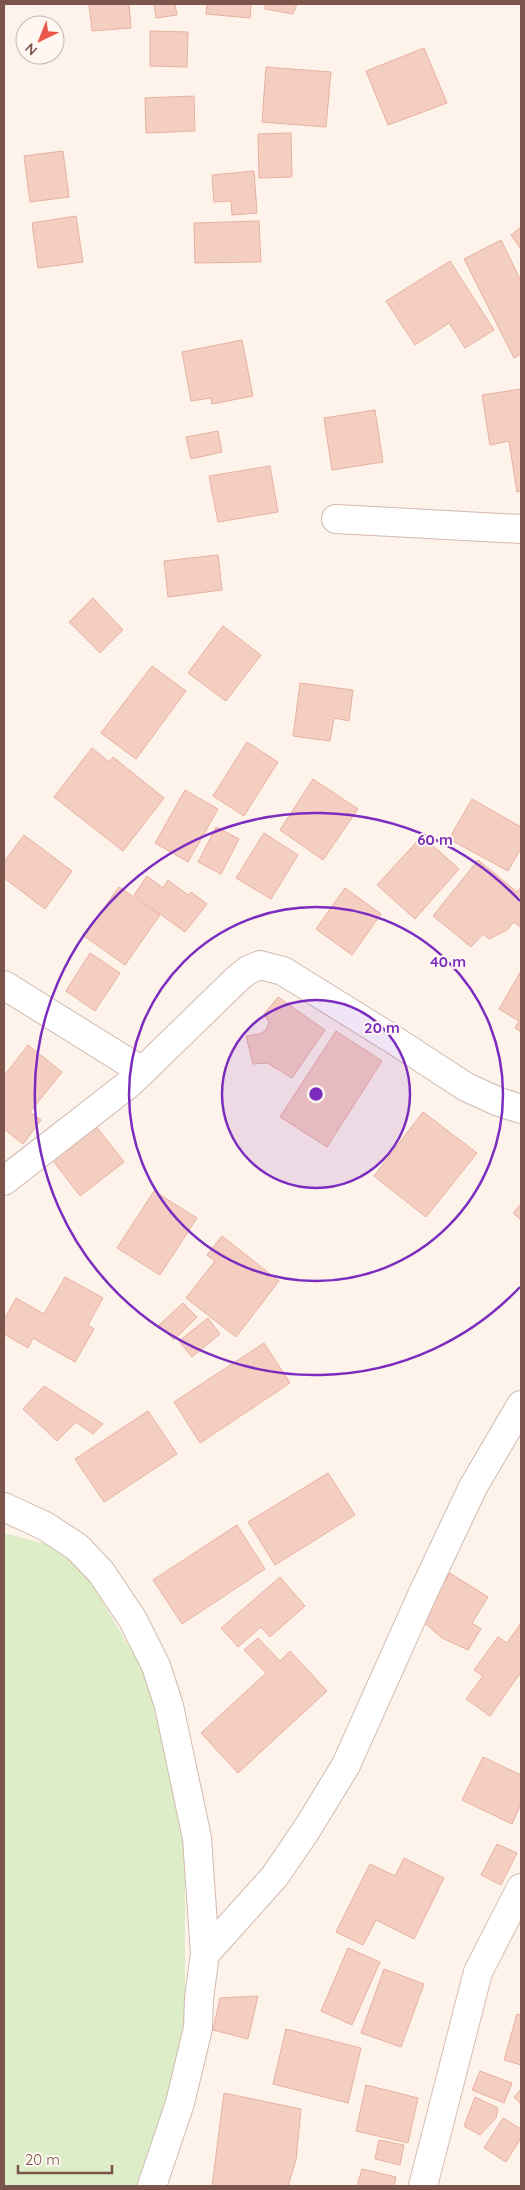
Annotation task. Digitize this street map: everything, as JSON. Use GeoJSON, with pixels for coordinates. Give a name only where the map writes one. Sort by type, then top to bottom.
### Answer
{"type":"FeatureCollection","features":[{"type":"Feature","properties":{"kind":"street"},"geometry":{"type":"LineString","coordinates":[[336,519],[521,530]]}},
{"type":"Feature","properties":{"kind":"street"},"geometry":{"type":"LineString","coordinates":[[4,1181],[142,1071],[248,970],[260,965],[283,971],[466,1087],[499,1102],[521,1109]]}},
{"type":"Feature","properties":{"kind":"street"},"geometry":{"type":"LineString","coordinates":[[4,985],[142,1071]]}},
{"type":"Feature","properties":{"kind":"street"},"geometry":{"type":"LineString","coordinates":[[205,1954],[275,1876],[307,1829],[346,1764],[473,1487],[521,1405]]}},
{"type":"Feature","properties":{"kind":"street"},"geometry":{"type":"LineString","coordinates":[[4,1507],[45,1526],[77,1547],[101,1572],[133,1620],[156,1666],[169,1706],[197,1838],[205,1954],[199,1998],[198,2028],[180,2102],[152,2186]]}},
{"type":"Feature","properties":{"kind":"street"},"geometry":{"type":"LineString","coordinates":[[423,2186],[478,1972],[521,1888]]}},
{"type":"Feature","properties":{"kind":"green space"},"geometry":{"type":"Polygon","coordinates":[[[4,1533],[72,1551],[149,1680],[185,1848],[185,2038],[138,2186],[4,2186],[4,1533]]]}},
{"type":"Feature","properties":{"kind":"building"},"geometry":{"type":"Polygon","coordinates":[[[89,4],[129,4],[131,28],[92,31],[89,4]]]}},
{"type":"Feature","properties":{"kind":"building"},"geometry":{"type":"Polygon","coordinates":[[[154,4],[175,4],[177,15],[156,18],[154,4]]]}},
{"type":"Feature","properties":{"kind":"building"},"geometry":{"type":"Polygon","coordinates":[[[207,4],[251,4],[250,18],[206,14],[207,4]]]}},
{"type":"Feature","properties":{"kind":"building"},"geometry":{"type":"Polygon","coordinates":[[[265,4],[297,4],[293,14],[265,9],[265,4]]]}},
{"type":"Feature","properties":{"kind":"building"},"geometry":{"type":"Polygon","coordinates":[[[150,31],[188,32],[187,67],[150,66],[150,31]]]}},
{"type":"Feature","properties":{"kind":"building"},"geometry":{"type":"Polygon","coordinates":[[[424,48],[447,103],[388,125],[366,71],[424,48]]]}},
{"type":"Feature","properties":{"kind":"building"},"geometry":{"type":"Polygon","coordinates":[[[266,67],[331,72],[326,127],[262,122],[266,67]]]}},
{"type":"Feature","properties":{"kind":"building"},"geometry":{"type":"Polygon","coordinates":[[[194,96],[195,131],[146,133],[145,98],[194,96]]]}},
{"type":"Feature","properties":{"kind":"building"},"geometry":{"type":"Polygon","coordinates":[[[291,133],[292,177],[259,178],[258,134],[291,133]]]}},
{"type":"Feature","properties":{"kind":"building"},"geometry":{"type":"Polygon","coordinates":[[[63,151],[69,197],[30,202],[24,156],[63,151]]]}},
{"type":"Feature","properties":{"kind":"building"},"geometry":{"type":"Polygon","coordinates":[[[254,171],[257,213],[232,215],[231,201],[214,202],[212,175],[254,171]]]}},
{"type":"Feature","properties":{"kind":"building"},"geometry":{"type":"Polygon","coordinates":[[[76,216],[83,262],[38,268],[32,223],[76,216]]]}},
{"type":"Feature","properties":{"kind":"building"},"geometry":{"type":"Polygon","coordinates":[[[259,221],[261,262],[195,263],[194,223],[259,221]]]}},
{"type":"Feature","properties":{"kind":"building"},"geometry":{"type":"Polygon","coordinates":[[[521,227],[521,249],[511,235],[521,227]]]}},
{"type":"Feature","properties":{"kind":"building"},"geometry":{"type":"Polygon","coordinates":[[[501,240],[521,281],[521,354],[514,358],[464,259],[501,240]]]}},
{"type":"Feature","properties":{"kind":"building"},"geometry":{"type":"Polygon","coordinates":[[[450,261],[494,330],[465,348],[449,323],[415,345],[386,301],[450,261]]]}},
{"type":"Feature","properties":{"kind":"building"},"geometry":{"type":"Polygon","coordinates":[[[242,340],[253,396],[212,404],[211,398],[191,401],[182,352],[242,340]]]}},
{"type":"Feature","properties":{"kind":"building"},"geometry":{"type":"Polygon","coordinates":[[[521,389],[521,491],[517,492],[509,441],[490,445],[482,395],[521,389]]]}},
{"type":"Feature","properties":{"kind":"building"},"geometry":{"type":"Polygon","coordinates":[[[375,410],[383,462],[332,470],[324,418],[375,410]]]}},
{"type":"Feature","properties":{"kind":"building"},"geometry":{"type":"Polygon","coordinates":[[[218,431],[222,452],[191,459],[186,437],[218,431]]]}},
{"type":"Feature","properties":{"kind":"building"},"geometry":{"type":"Polygon","coordinates":[[[270,466],[278,512],[218,522],[209,476],[270,466]]]}},
{"type":"Feature","properties":{"kind":"building"},"geometry":{"type":"Polygon","coordinates":[[[218,555],[222,590],[168,597],[164,561],[218,555]]]}},
{"type":"Feature","properties":{"kind":"building"},"geometry":{"type":"Polygon","coordinates":[[[93,598],[123,630],[100,653],[69,622],[93,598]]]}},
{"type":"Feature","properties":{"kind":"building"},"geometry":{"type":"Polygon","coordinates":[[[223,626],[261,655],[226,701],[188,673],[223,626]]]}},
{"type":"Feature","properties":{"kind":"building"},"geometry":{"type":"Polygon","coordinates":[[[152,666],[186,691],[136,759],[101,733],[152,666]]]}},
{"type":"Feature","properties":{"kind":"building"},"geometry":{"type":"Polygon","coordinates":[[[300,683],[353,690],[349,721],[334,718],[330,741],[293,736],[300,683]]]}},
{"type":"Feature","properties":{"kind":"building"},"geometry":{"type":"Polygon","coordinates":[[[247,742],[278,762],[244,816],[213,796],[247,742]]]}},
{"type":"Feature","properties":{"kind":"building"},"geometry":{"type":"Polygon","coordinates":[[[92,748],[109,762],[113,757],[164,798],[123,851],[54,797],[92,748]]]}},
{"type":"Feature","properties":{"kind":"building"},"geometry":{"type":"Polygon","coordinates":[[[313,779],[358,809],[323,860],[280,830],[313,779]]]}},
{"type":"Feature","properties":{"kind":"building"},"geometry":{"type":"Polygon","coordinates":[[[185,790],[218,809],[188,862],[155,843],[185,790]]]}},
{"type":"Feature","properties":{"kind":"building"},"geometry":{"type":"Polygon","coordinates":[[[472,799],[521,827],[521,848],[508,871],[449,839],[472,799]]]}},
{"type":"Feature","properties":{"kind":"building"},"geometry":{"type":"Polygon","coordinates":[[[216,827],[239,839],[221,874],[198,862],[216,827]]]}},
{"type":"Feature","properties":{"kind":"building"},"geometry":{"type":"Polygon","coordinates":[[[264,833],[298,855],[271,899],[236,878],[264,833]]]}},
{"type":"Feature","properties":{"kind":"building"},"geometry":{"type":"Polygon","coordinates":[[[24,835],[72,871],[45,909],[4,878],[4,862],[24,835]]]}},
{"type":"Feature","properties":{"kind":"building"},"geometry":{"type":"Polygon","coordinates":[[[422,836],[459,869],[415,919],[377,885],[422,836]]]}},
{"type":"Feature","properties":{"kind":"building"},"geometry":{"type":"Polygon","coordinates":[[[478,860],[517,892],[521,887],[521,928],[514,922],[507,930],[489,939],[483,934],[471,947],[433,916],[478,860]]]}},
{"type":"Feature","properties":{"kind":"building"},"geometry":{"type":"Polygon","coordinates":[[[147,876],[163,888],[168,880],[188,895],[191,892],[207,904],[185,932],[134,895],[147,876]]]}},
{"type":"Feature","properties":{"kind":"building"},"geometry":{"type":"Polygon","coordinates":[[[119,887],[160,915],[125,965],[84,936],[119,887]]]}},
{"type":"Feature","properties":{"kind":"building"},"geometry":{"type":"Polygon","coordinates":[[[345,888],[381,914],[352,955],[316,929],[345,888]]]}},
{"type":"Feature","properties":{"kind":"building"},"geometry":{"type":"Polygon","coordinates":[[[90,953],[120,973],[95,1011],[66,991],[90,953]]]}},
{"type":"Feature","properties":{"kind":"building"},"geometry":{"type":"Polygon","coordinates":[[[521,971],[521,1032],[515,1028],[519,1021],[499,1009],[521,971]]]}},
{"type":"Feature","properties":{"kind":"building"},"geometry":{"type":"Polygon","coordinates":[[[278,997],[325,1030],[292,1078],[267,1063],[253,1064],[246,1036],[260,1034],[266,1030],[269,1022],[264,1014],[278,997]]]}},
{"type":"Feature","properties":{"kind":"building"},"geometry":{"type":"Polygon","coordinates":[[[336,1031],[382,1061],[327,1147],[280,1117],[336,1031]]]}},
{"type":"Feature","properties":{"kind":"building"},"geometry":{"type":"Polygon","coordinates":[[[28,1045],[62,1072],[30,1112],[41,1120],[23,1144],[4,1129],[4,1076],[28,1045]]]}},
{"type":"Feature","properties":{"kind":"building"},"geometry":{"type":"Polygon","coordinates":[[[423,1112],[477,1153],[426,1217],[374,1176],[423,1112]]]}},
{"type":"Feature","properties":{"kind":"building"},"geometry":{"type":"Polygon","coordinates":[[[95,1125],[124,1162],[80,1196],[51,1158],[95,1125]]]}},
{"type":"Feature","properties":{"kind":"building"},"geometry":{"type":"Polygon","coordinates":[[[154,1191],[197,1218],[160,1275],[117,1248],[154,1191]]]}},
{"type":"Feature","properties":{"kind":"building"},"geometry":{"type":"Polygon","coordinates":[[[521,1204],[521,1220],[513,1213],[521,1204]]]}},
{"type":"Feature","properties":{"kind":"building"},"geometry":{"type":"Polygon","coordinates":[[[222,1236],[279,1281],[236,1337],[186,1298],[215,1261],[207,1255],[222,1236]]]}},
{"type":"Feature","properties":{"kind":"building"},"geometry":{"type":"Polygon","coordinates":[[[65,1277],[103,1298],[88,1325],[94,1329],[75,1362],[33,1338],[28,1348],[4,1334],[4,1320],[16,1298],[44,1314],[65,1277]]]}},
{"type":"Feature","properties":{"kind":"building"},"geometry":{"type":"Polygon","coordinates":[[[183,1303],[197,1317],[174,1340],[159,1325],[183,1303]]]}},
{"type":"Feature","properties":{"kind":"building"},"geometry":{"type":"Polygon","coordinates":[[[208,1318],[220,1334],[192,1357],[179,1341],[208,1318]]]}},
{"type":"Feature","properties":{"kind":"building"},"geometry":{"type":"Polygon","coordinates":[[[264,1343],[290,1383],[200,1443],[174,1402],[264,1343]]]}},
{"type":"Feature","properties":{"kind":"building"},"geometry":{"type":"Polygon","coordinates":[[[44,1386],[103,1424],[93,1434],[76,1422],[57,1441],[23,1409],[44,1386]]]}},
{"type":"Feature","properties":{"kind":"building"},"geometry":{"type":"Polygon","coordinates":[[[148,1411],[177,1454],[104,1502],[75,1459],[148,1411]]]}},
{"type":"Feature","properties":{"kind":"building"},"geometry":{"type":"Polygon","coordinates":[[[328,1473],[355,1515],[275,1565],[248,1522],[328,1473]]]}},
{"type":"Feature","properties":{"kind":"building"},"geometry":{"type":"Polygon","coordinates":[[[237,1525],[265,1569],[182,1624],[153,1580],[237,1525]]]}},
{"type":"Feature","properties":{"kind":"building"},"geometry":{"type":"Polygon","coordinates":[[[450,1573],[488,1597],[472,1623],[481,1629],[468,1650],[442,1638],[420,1619],[450,1573]]]}},
{"type":"Feature","properties":{"kind":"building"},"geometry":{"type":"Polygon","coordinates":[[[280,1577],[305,1606],[270,1637],[261,1627],[238,1647],[221,1628],[280,1577]]]}},
{"type":"Feature","properties":{"kind":"building"},"geometry":{"type":"Polygon","coordinates":[[[521,1623],[521,1672],[490,1716],[466,1699],[483,1676],[474,1670],[498,1637],[507,1643],[521,1623]]]}},
{"type":"Feature","properties":{"kind":"building"},"geometry":{"type":"Polygon","coordinates":[[[258,1638],[280,1661],[290,1651],[327,1691],[238,1773],[201,1733],[266,1673],[244,1650],[258,1638]]]}},
{"type":"Feature","properties":{"kind":"building"},"geometry":{"type":"Polygon","coordinates":[[[483,1757],[521,1775],[521,1804],[512,1824],[462,1800],[483,1757]]]}},
{"type":"Feature","properties":{"kind":"building"},"geometry":{"type":"Polygon","coordinates":[[[497,1844],[517,1853],[501,1885],[481,1875],[497,1844]]]}},
{"type":"Feature","properties":{"kind":"building"},"geometry":{"type":"Polygon","coordinates":[[[404,1858],[444,1878],[414,1939],[376,1920],[363,1945],[336,1932],[370,1864],[395,1876],[404,1858]]]}},
{"type":"Feature","properties":{"kind":"building"},"geometry":{"type":"Polygon","coordinates":[[[348,1948],[380,1962],[352,2025],[321,2011],[348,1948]]]}},
{"type":"Feature","properties":{"kind":"building"},"geometry":{"type":"Polygon","coordinates":[[[384,1969],[424,1984],[401,2047],[361,2033],[384,1969]]]}},
{"type":"Feature","properties":{"kind":"building"},"geometry":{"type":"Polygon","coordinates":[[[258,1996],[248,2039],[213,2030],[220,1998],[258,1996]]]}},
{"type":"Feature","properties":{"kind":"building"},"geometry":{"type":"Polygon","coordinates":[[[517,2014],[521,2015],[521,2065],[504,2060],[517,2014]]]}},
{"type":"Feature","properties":{"kind":"building"},"geometry":{"type":"Polygon","coordinates":[[[286,2029],[361,2048],[348,2103],[273,2084],[286,2029]]]}},
{"type":"Feature","properties":{"kind":"building"},"geometry":{"type":"Polygon","coordinates":[[[480,2071],[512,2083],[504,2103],[472,2090],[480,2071]]]}},
{"type":"Feature","properties":{"kind":"building"},"geometry":{"type":"Polygon","coordinates":[[[366,2085],[418,2098],[408,2143],[356,2131],[366,2085]]]}},
{"type":"Feature","properties":{"kind":"building"},"geometry":{"type":"Polygon","coordinates":[[[521,2089],[521,2104],[514,2097],[521,2089]]]}},
{"type":"Feature","properties":{"kind":"building"},"geometry":{"type":"Polygon","coordinates":[[[224,2093],[301,2109],[296,2160],[288,2186],[212,2186],[224,2093]]]}},
{"type":"Feature","properties":{"kind":"building"},"geometry":{"type":"Polygon","coordinates":[[[475,2097],[498,2108],[496,2118],[480,2135],[464,2126],[475,2097]]]}},
{"type":"Feature","properties":{"kind":"building"},"geometry":{"type":"Polygon","coordinates":[[[503,2118],[521,2129],[521,2138],[506,2162],[484,2148],[503,2118]]]}},
{"type":"Feature","properties":{"kind":"building"},"geometry":{"type":"Polygon","coordinates":[[[379,2140],[404,2145],[400,2165],[375,2159],[379,2140]]]}},
{"type":"Feature","properties":{"kind":"building"},"geometry":{"type":"Polygon","coordinates":[[[362,2169],[396,2177],[394,2186],[357,2186],[362,2169]]]}}]}
